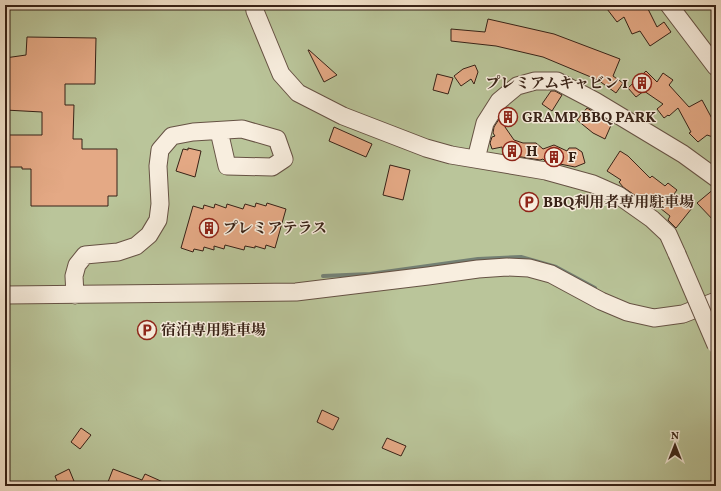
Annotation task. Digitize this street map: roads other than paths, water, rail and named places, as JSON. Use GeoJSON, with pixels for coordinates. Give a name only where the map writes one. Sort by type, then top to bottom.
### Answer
{"type":"FeatureCollection","features":[{"type":"Feature","properties":{"kind":"lane"},"geometry":{"type":"LineString","coordinates":[[669,5],[716,67]]}},
{"type":"Feature","properties":{"kind":"lane"},"geometry":{"type":"LineString","coordinates":[[254,8],[281,74],[298,93],[343,116],[391,135],[451,155],[546,170],[593,184],[618,195],[637,207],[668,234],[716,345]]}},
{"type":"Feature","properties":{"kind":"lane"},"geometry":{"type":"LineString","coordinates":[[476,159],[485,124],[499,101],[517,86],[535,81],[557,81],[595,101],[683,154],[716,178]]}},
{"type":"Feature","properties":{"kind":"lane"},"geometry":{"type":"LineString","coordinates":[[75,295],[74,276],[77,265],[85,255],[118,252],[136,246],[149,235],[158,220],[160,204],[158,166],[160,150],[172,136],[193,132],[218,131]]}},
{"type":"Feature","properties":{"kind":"lane"},"geometry":{"type":"LineString","coordinates":[[5,295],[32,296],[296,292],[478,269],[507,267],[529,268],[551,274],[601,301],[627,312],[654,318],[683,314],[716,301]]}},
{"type":"Feature","properties":{"kind":"waterway"},"geometry":{"type":"LineString","coordinates":[[323,276],[370,274],[478,259],[521,257],[556,267],[595,288]]}},
{"type":"Feature","properties":{"kind":"place","name":"プレミアムキャビン 1"},"geometry":{"type":"Point","coordinates":[642,83]}},
{"type":"Feature","properties":{"kind":"place","name":"GRAMP BBQ PARK"},"geometry":{"type":"Point","coordinates":[508,117]}},
{"type":"Feature","properties":{"kind":"place","name":"H"},"geometry":{"type":"Point","coordinates":[512,151]}},
{"type":"Feature","properties":{"kind":"place","name":"F"},"geometry":{"type":"Point","coordinates":[554,157]}},
{"type":"Feature","properties":{"kind":"place","name":"BBQ利用者専用駐車場"},"geometry":{"type":"Point","coordinates":[529,202]}},
{"type":"Feature","properties":{"kind":"place","name":"プレミアテラス"},"geometry":{"type":"Point","coordinates":[209,228]}},
{"type":"Feature","properties":{"kind":"place","name":"宿泊専用駐車場"},"geometry":{"type":"Point","coordinates":[147,330]}}]}
